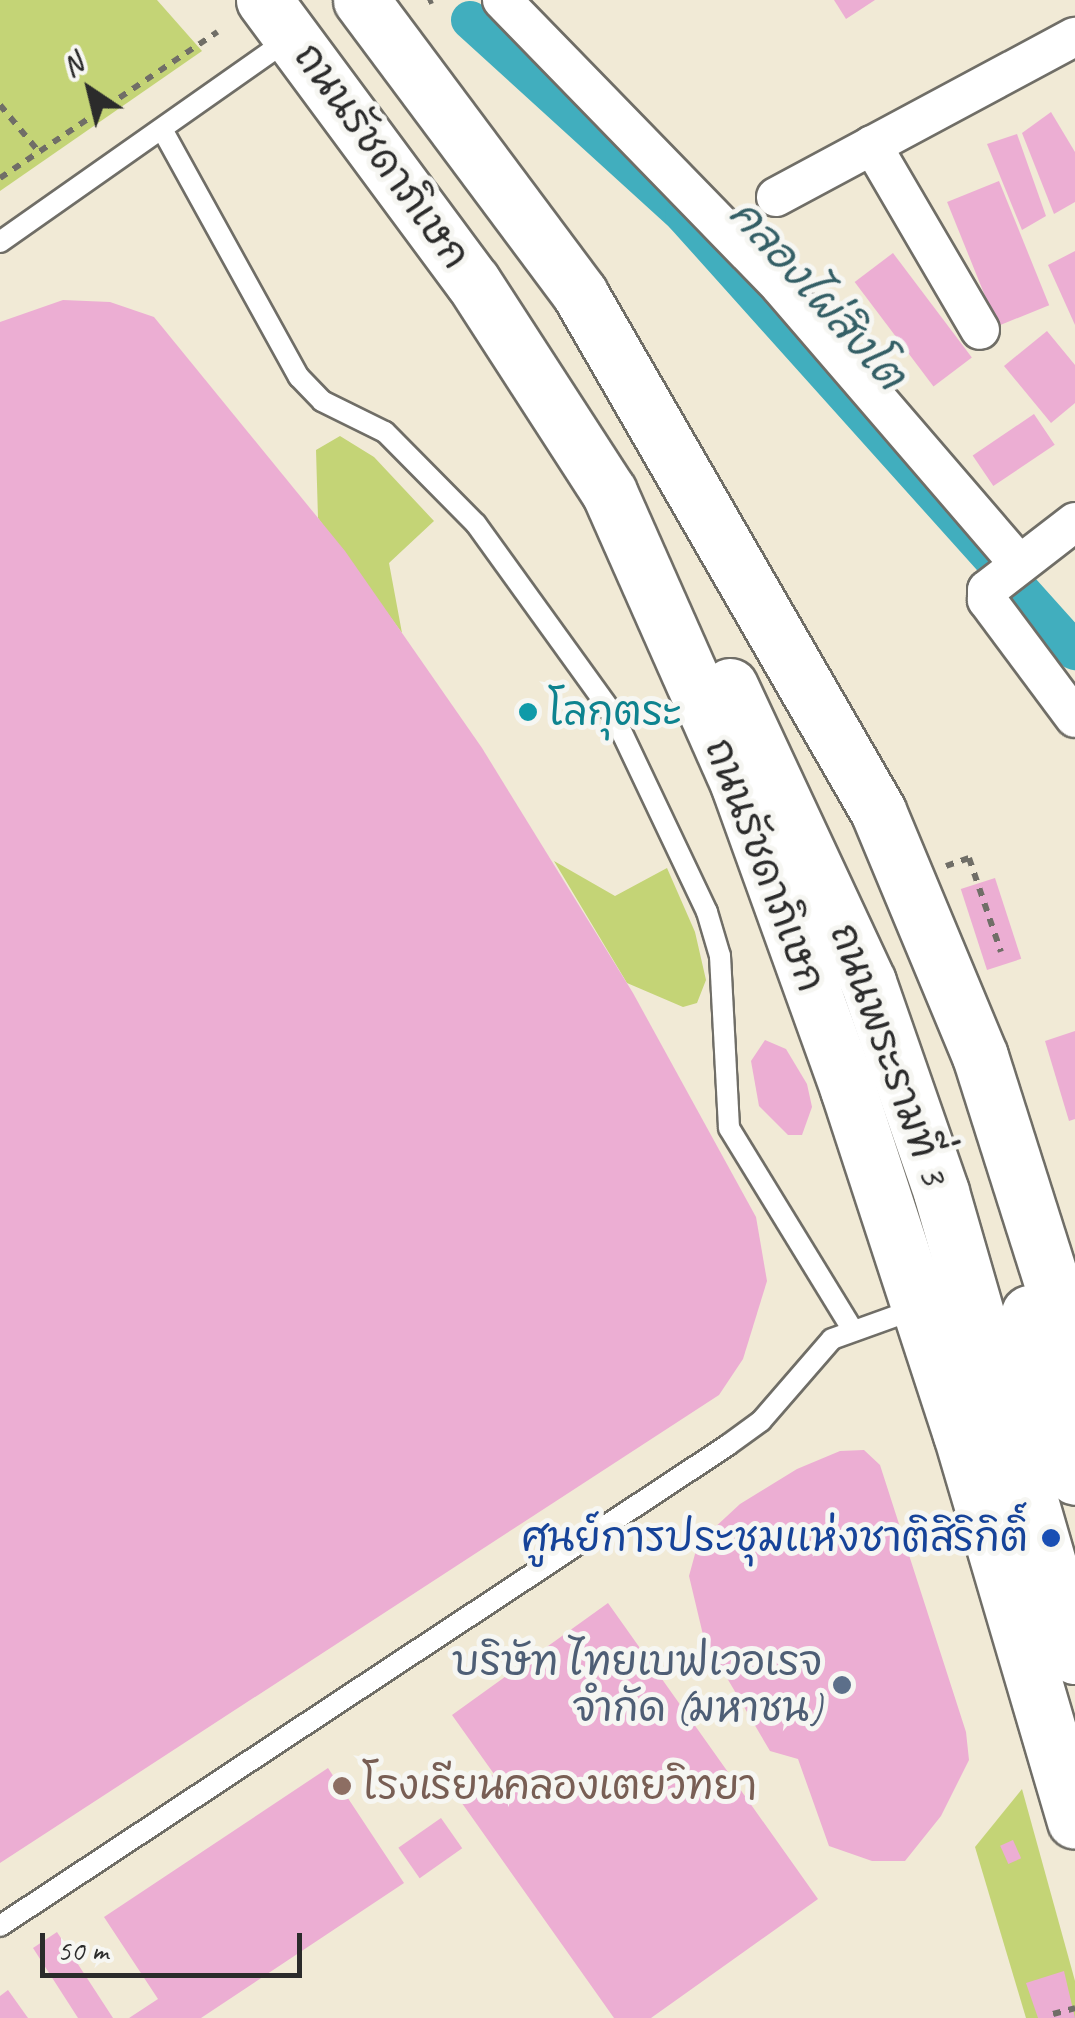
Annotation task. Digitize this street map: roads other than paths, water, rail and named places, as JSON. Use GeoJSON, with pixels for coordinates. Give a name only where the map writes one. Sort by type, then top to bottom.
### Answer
{"type":"FeatureCollection","features":[{"type":"Feature","properties":{"kind":"main road","name":"ถนนรัชดาภิเษก"},"geometry":{"type":"LineString","coordinates":[[361,0],[557,259],[687,474],[870,796],[930,930],[1018,1164],[1075,1355]]}},
{"type":"Feature","properties":{"kind":"main road","name":"ถนนรัชดาภิเษก"},"geometry":{"type":"LineString","coordinates":[[280,17],[473,282],[610,492],[739,786],[920,1307],[1075,1821]]}},
{"type":"Feature","properties":{"kind":"main road","name":"ถนนพระรามที่ 3"},"geometry":{"type":"LineString","coordinates":[[687,474],[799,742],[909,959],[990,1172],[1075,1477]]}},
{"type":"Feature","properties":{"kind":"main road","name":"ถนนพระรามที่ 3"},"geometry":{"type":"LineString","coordinates":[[610,492],[751,719],[868,982],[941,1192],[1075,1656]]}},
{"type":"Feature","properties":{"kind":"street"},"geometry":{"type":"LineString","coordinates":[[502,0],[780,286],[1019,564]]}},
{"type":"Feature","properties":{"kind":"street"},"geometry":{"type":"LineString","coordinates":[[776,197],[1075,37]]}},
{"type":"Feature","properties":{"kind":"street"},"geometry":{"type":"LineString","coordinates":[[872,145],[980,330]]}},
{"type":"Feature","properties":{"kind":"street"},"geometry":{"type":"LineString","coordinates":[[1075,522],[988,590],[987,600],[1075,718]]}},
{"type":"Feature","properties":{"kind":"lane"},"geometry":{"type":"LineString","coordinates":[[0,242],[163,131],[280,17]]}},
{"type":"Feature","properties":{"kind":"lane"},"geometry":{"type":"LineString","coordinates":[[163,131],[299,377],[322,400],[385,432],[476,524],[613,714],[708,912],[720,956],[729,1128],[851,1328]]}},
{"type":"Feature","properties":{"kind":"lane"},"geometry":{"type":"LineString","coordinates":[[0,1926],[761,1421],[816,1354],[851,1328],[920,1307]]}},
{"type":"Feature","properties":{"kind":"waterway","name":"คลองไผ่สิงโต"},"geometry":{"type":"LineString","coordinates":[[470,20],[684,215],[1075,651]]}},
{"type":"Feature","properties":{"kind":"place","name":"โลกุตระ"},"geometry":{"type":"Point","coordinates":[528,712]}},
{"type":"Feature","properties":{"kind":"place","name":"ศูนย์การประชุมแห่งชาติสิริกิติ์"},"geometry":{"type":"Point","coordinates":[1051,1538]}},
{"type":"Feature","properties":{"kind":"place","name":"บริษัท ไทยเบฟเวอเรจ จำกัด (มหาชน)"},"geometry":{"type":"Point","coordinates":[842,1685]}},
{"type":"Feature","properties":{"kind":"place","name":"โรงเรียนคลองเตยวิทยา"},"geometry":{"type":"Point","coordinates":[342,1786]}}]}
